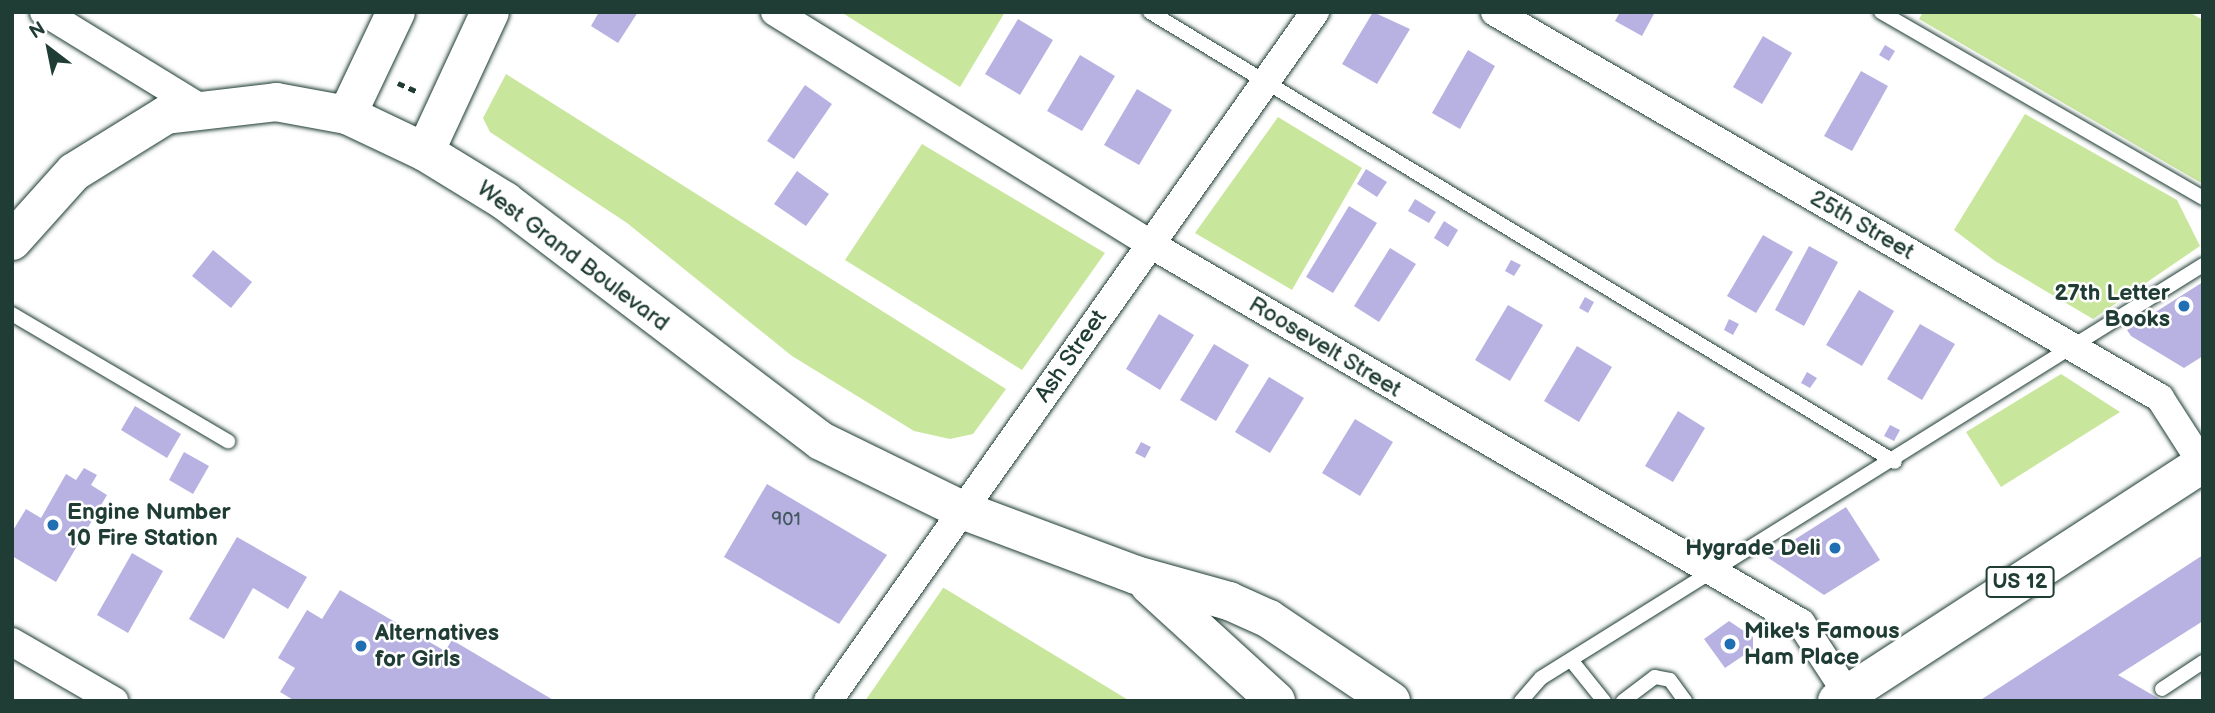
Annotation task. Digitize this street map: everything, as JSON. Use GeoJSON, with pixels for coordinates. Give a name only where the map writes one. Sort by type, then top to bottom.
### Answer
{"type":"FeatureCollection","features":[{"type":"Feature","properties":{"kind":"main road"},"geometry":{"type":"LineString","coordinates":[[347,115],[396,12]]}},
{"type":"Feature","properties":{"kind":"main road"},"geometry":{"type":"LineString","coordinates":[[425,152],[490,12]]}},
{"type":"Feature","properties":{"kind":"main road","name":"West Grand Boulevard"},"geometry":{"type":"LineString","coordinates":[[12,241],[74,172],[114,142],[166,115],[199,107],[276,103],[347,115],[425,152],[557,239],[821,441],[962,510],[1136,576],[1229,601],[1269,620],[1391,701]]}},
{"type":"Feature","properties":{"kind":"main road","name":"US 12"},"geometry":{"type":"LineString","coordinates":[[1845,698],[2202,464]]}},
{"type":"Feature","properties":{"kind":"main road","name":"West Grand Boulevard"},"geometry":{"type":"LineString","coordinates":[[1136,576],[1210,635],[1276,701]]}},
{"type":"Feature","properties":{"kind":"street"},"geometry":{"type":"LineString","coordinates":[[44,12],[199,107]]}},
{"type":"Feature","properties":{"kind":"street","name":"Roosevelt Street"},"geometry":{"type":"LineString","coordinates":[[775,12],[1150,244],[1713,576],[1801,623],[1845,698]]}},
{"type":"Feature","properties":{"kind":"street","name":"Ash Street"},"geometry":{"type":"LineString","coordinates":[[828,701],[1315,12]]}},
{"type":"Feature","properties":{"kind":"street","name":"25th Street"},"geometry":{"type":"LineString","coordinates":[[1495,12],[2160,398],[2202,464]]}},
{"type":"Feature","properties":{"kind":"street"},"geometry":{"type":"LineString","coordinates":[[12,642],[114,701]]}},
{"type":"Feature","properties":{"kind":"lane"},"geometry":{"type":"LineString","coordinates":[[1150,12],[1895,462]]}},
{"type":"Feature","properties":{"kind":"lane"},"geometry":{"type":"LineString","coordinates":[[1881,12],[2203,198]]}},
{"type":"Feature","properties":{"kind":"lane"},"geometry":{"type":"LineString","coordinates":[[1521,701],[1571,660],[1713,576],[1895,462],[2071,346],[2203,265]]}},
{"type":"Feature","properties":{"kind":"lane"},"geometry":{"type":"LineString","coordinates":[[12,314],[228,441]]}},
{"type":"Feature","properties":{"kind":"lane"},"geometry":{"type":"LineString","coordinates":[[1571,660],[1604,701]]}},
{"type":"Feature","properties":{"kind":"lane"},"geometry":{"type":"LineString","coordinates":[[2162,689],[2203,662]]}},
{"type":"Feature","properties":{"kind":"lane"},"geometry":{"type":"LineString","coordinates":[[1623,701],[1655,677],[1670,680],[1685,701]]}},
{"type":"Feature","properties":{"kind":"green space"},"geometry":{"type":"Polygon","coordinates":[[[841,12],[1005,12],[960,87],[841,12]]]}},
{"type":"Feature","properties":{"kind":"green space"},"geometry":{"type":"Polygon","coordinates":[[[1923,12],[2189,12],[2203,20],[2203,184],[1919,19],[1923,12]]]}},
{"type":"Feature","properties":{"kind":"green space"},"geometry":{"type":"Polygon","coordinates":[[[506,74],[1006,389],[973,434],[950,439],[914,431],[792,356],[627,223],[490,132],[483,118],[506,74]]]}},
{"type":"Feature","properties":{"kind":"green space"},"geometry":{"type":"Polygon","coordinates":[[[2025,114],[2177,200],[2200,246],[2093,319],[1995,261],[1954,230],[2025,114]]]}},
{"type":"Feature","properties":{"kind":"green space"},"geometry":{"type":"Polygon","coordinates":[[[1278,117],[1362,168],[1292,290],[1195,233],[1278,117]]]}},
{"type":"Feature","properties":{"kind":"green space"},"geometry":{"type":"Polygon","coordinates":[[[922,144],[1105,253],[1022,370],[845,260],[922,144]]]}},
{"type":"Feature","properties":{"kind":"green space"},"geometry":{"type":"Polygon","coordinates":[[[2061,374],[2120,412],[2001,487],[1966,432],[2061,374]]]}},
{"type":"Feature","properties":{"kind":"green space"},"geometry":{"type":"Polygon","coordinates":[[[944,588],[1130,701],[865,701],[944,588]]]}},
{"type":"Feature","properties":{"kind":"building"},"geometry":{"type":"Polygon","coordinates":[[[599,12],[638,12],[618,43],[591,26],[599,12]]]}},
{"type":"Feature","properties":{"kind":"building"},"geometry":{"type":"Polygon","coordinates":[[[1373,12],[1410,29],[1377,84],[1342,64],[1373,12]]]}},
{"type":"Feature","properties":{"kind":"building"},"geometry":{"type":"Polygon","coordinates":[[[1620,12],[1655,12],[1642,36],[1615,21],[1620,12]]]}},
{"type":"Feature","properties":{"kind":"building"},"geometry":{"type":"Polygon","coordinates":[[[1018,19],[1053,40],[1020,95],[985,74],[1018,19]]]}},
{"type":"Feature","properties":{"kind":"building"},"geometry":{"type":"Polygon","coordinates":[[[1763,36],[1792,53],[1762,104],[1733,87],[1763,36]]]}},
{"type":"Feature","properties":{"kind":"building"},"geometry":{"type":"Polygon","coordinates":[[[1885,45],[1895,51],[1889,61],[1879,55],[1885,45]]]}},
{"type":"Feature","properties":{"kind":"building"},"geometry":{"type":"Polygon","coordinates":[[[1468,50],[1495,66],[1460,129],[1432,113],[1468,50]]]}},
{"type":"Feature","properties":{"kind":"building"},"geometry":{"type":"Polygon","coordinates":[[[1080,55],[1115,76],[1082,131],[1047,111],[1080,55]]]}},
{"type":"Feature","properties":{"kind":"building"},"geometry":{"type":"Polygon","coordinates":[[[1861,71],[1888,86],[1852,151],[1824,136],[1861,71]]]}},
{"type":"Feature","properties":{"kind":"building"},"geometry":{"type":"Polygon","coordinates":[[[805,85],[832,104],[794,159],[767,141],[805,85]]]}},
{"type":"Feature","properties":{"kind":"building"},"geometry":{"type":"Polygon","coordinates":[[[1137,89],[1172,110],[1139,165],[1104,145],[1137,89]]]}},
{"type":"Feature","properties":{"kind":"building"},"geometry":{"type":"Polygon","coordinates":[[[1366,169],[1387,182],[1377,197],[1357,184],[1366,169]]]}},
{"type":"Feature","properties":{"kind":"building"},"geometry":{"type":"Polygon","coordinates":[[[797,171],[829,194],[806,226],[774,204],[797,171]]]}},
{"type":"Feature","properties":{"kind":"building"},"geometry":{"type":"Polygon","coordinates":[[[1415,199],[1436,212],[1429,223],[1408,211],[1415,199]]]}},
{"type":"Feature","properties":{"kind":"building"},"geometry":{"type":"Polygon","coordinates":[[[1349,206],[1377,223],[1333,293],[1306,277],[1349,206]]]}},
{"type":"Feature","properties":{"kind":"building"},"geometry":{"type":"Polygon","coordinates":[[[1444,221],[1458,230],[1448,247],[1434,238],[1444,221]]]}},
{"type":"Feature","properties":{"kind":"building"},"geometry":{"type":"Polygon","coordinates":[[[1763,235],[1793,252],[1756,313],[1727,296],[1763,235]]]}},
{"type":"Feature","properties":{"kind":"building"},"geometry":{"type":"Polygon","coordinates":[[[1809,246],[1838,262],[1804,326],[1775,310],[1809,246]]]}},
{"type":"Feature","properties":{"kind":"building"},"geometry":{"type":"Polygon","coordinates":[[[1390,248],[1416,264],[1379,322],[1354,306],[1390,248]]]}},
{"type":"Feature","properties":{"kind":"building"},"geometry":{"type":"Polygon","coordinates":[[[213,250],[252,282],[231,308],[192,276],[213,250]]]}},
{"type":"Feature","properties":{"kind":"building"},"geometry":{"type":"Polygon","coordinates":[[[1511,260],[1521,265],[1514,276],[1505,271],[1511,260]]]}},
{"type":"Feature","properties":{"kind":"building","name":"27th Letter Books"},"geometry":{"type":"Polygon","coordinates":[[[2203,282],[2203,356],[2184,368],[2131,336],[2127,330],[2203,282]]]}},
{"type":"Feature","properties":{"kind":"building"},"geometry":{"type":"Polygon","coordinates":[[[1859,290],[1894,311],[1862,366],[1826,345],[1859,290]]]}},
{"type":"Feature","properties":{"kind":"building"},"geometry":{"type":"Polygon","coordinates":[[[1585,297],[1594,302],[1588,313],[1579,308],[1585,297]]]}},
{"type":"Feature","properties":{"kind":"building"},"geometry":{"type":"Polygon","coordinates":[[[1508,305],[1543,325],[1510,381],[1475,360],[1508,305]]]}},
{"type":"Feature","properties":{"kind":"building"},"geometry":{"type":"Polygon","coordinates":[[[1159,314],[1194,335],[1160,390],[1126,369],[1159,314]]]}},
{"type":"Feature","properties":{"kind":"building"},"geometry":{"type":"Polygon","coordinates":[[[1729,319],[1739,324],[1733,335],[1724,330],[1729,319]]]}},
{"type":"Feature","properties":{"kind":"building"},"geometry":{"type":"Polygon","coordinates":[[[1920,324],[1955,344],[1922,400],[1887,379],[1920,324]]]}},
{"type":"Feature","properties":{"kind":"building"},"geometry":{"type":"Polygon","coordinates":[[[1214,344],[1249,365],[1216,421],[1180,400],[1214,344]]]}},
{"type":"Feature","properties":{"kind":"building"},"geometry":{"type":"Polygon","coordinates":[[[1577,346],[1612,367],[1579,422],[1544,401],[1577,346]]]}},
{"type":"Feature","properties":{"kind":"building"},"geometry":{"type":"Polygon","coordinates":[[[1807,372],[1817,378],[1810,388],[1801,383],[1807,372]]]}},
{"type":"Feature","properties":{"kind":"building"},"geometry":{"type":"Polygon","coordinates":[[[1269,377],[1304,398],[1270,453],[1235,432],[1269,377]]]}},
{"type":"Feature","properties":{"kind":"building"},"geometry":{"type":"Polygon","coordinates":[[[135,406],[181,434],[167,458],[121,430],[135,406]]]}},
{"type":"Feature","properties":{"kind":"building"},"geometry":{"type":"Polygon","coordinates":[[[1678,411],[1705,428],[1673,482],[1645,466],[1678,411]]]}},
{"type":"Feature","properties":{"kind":"building"},"geometry":{"type":"Polygon","coordinates":[[[1355,419],[1393,442],[1360,496],[1322,473],[1355,419]]]}},
{"type":"Feature","properties":{"kind":"building"},"geometry":{"type":"Polygon","coordinates":[[[1890,425],[1900,430],[1894,441],[1884,436],[1890,425]]]}},
{"type":"Feature","properties":{"kind":"building"},"geometry":{"type":"Polygon","coordinates":[[[1141,442],[1151,447],[1145,458],[1135,453],[1141,442]]]}},
{"type":"Feature","properties":{"kind":"building"},"geometry":{"type":"Polygon","coordinates":[[[184,452],[209,466],[193,494],[169,480],[184,452]]]}},
{"type":"Feature","properties":{"kind":"building","name":"Engine Number 10 Fire Station"},"geometry":{"type":"Polygon","coordinates":[[[84,468],[97,475],[91,485],[107,495],[56,582],[12,556],[12,532],[26,509],[41,518],[66,474],[76,480],[84,468]]]}},
{"type":"Feature","properties":{"kind":"building"},"geometry":{"type":"Polygon","coordinates":[[[767,484],[887,555],[839,624],[724,557],[767,484]]]}},
{"type":"Feature","properties":{"kind":"building"},"geometry":{"type":"Polygon","coordinates":[[[1846,507],[1880,560],[1824,595],[1767,557],[1846,507]]]}},
{"type":"Feature","properties":{"kind":"building"},"geometry":{"type":"Polygon","coordinates":[[[237,537],[307,577],[288,609],[253,588],[224,639],[189,619],[237,537]]]}},
{"type":"Feature","properties":{"kind":"building"},"geometry":{"type":"Polygon","coordinates":[[[132,553],[163,571],[128,633],[97,615],[132,553]]]}},
{"type":"Feature","properties":{"kind":"building"},"geometry":{"type":"Polygon","coordinates":[[[2203,555],[2203,621],[2118,675],[2163,701],[1979,701],[2203,555]]]}},
{"type":"Feature","properties":{"kind":"building","name":"Alternatives for Girls"},"geometry":{"type":"Polygon","coordinates":[[[340,590],[445,651],[452,640],[555,701],[295,701],[280,692],[295,668],[278,658],[307,610],[322,619],[340,590]]]}},
{"type":"Feature","properties":{"kind":"building","name":"Mike's Famous Ham Place"},"geometry":{"type":"Polygon","coordinates":[[[1729,621],[1753,637],[1753,649],[1725,668],[1704,639],[1729,621]]]}},
{"type":"Feature","properties":{"kind":"place","name":"27th Letter Books"},"geometry":{"type":"Point","coordinates":[2184,306]}},
{"type":"Feature","properties":{"kind":"place","name":"Engine Number 10 Fire Station"},"geometry":{"type":"Point","coordinates":[53,525]}},
{"type":"Feature","properties":{"kind":"place","name":"Hygrade Deli"},"geometry":{"type":"Point","coordinates":[1835,548]}},
{"type":"Feature","properties":{"kind":"place","name":"Mike's Famous Ham Place"},"geometry":{"type":"Point","coordinates":[1730,644]}},
{"type":"Feature","properties":{"kind":"place","name":"Alternatives for Girls"},"geometry":{"type":"Point","coordinates":[361,646]}}]}
